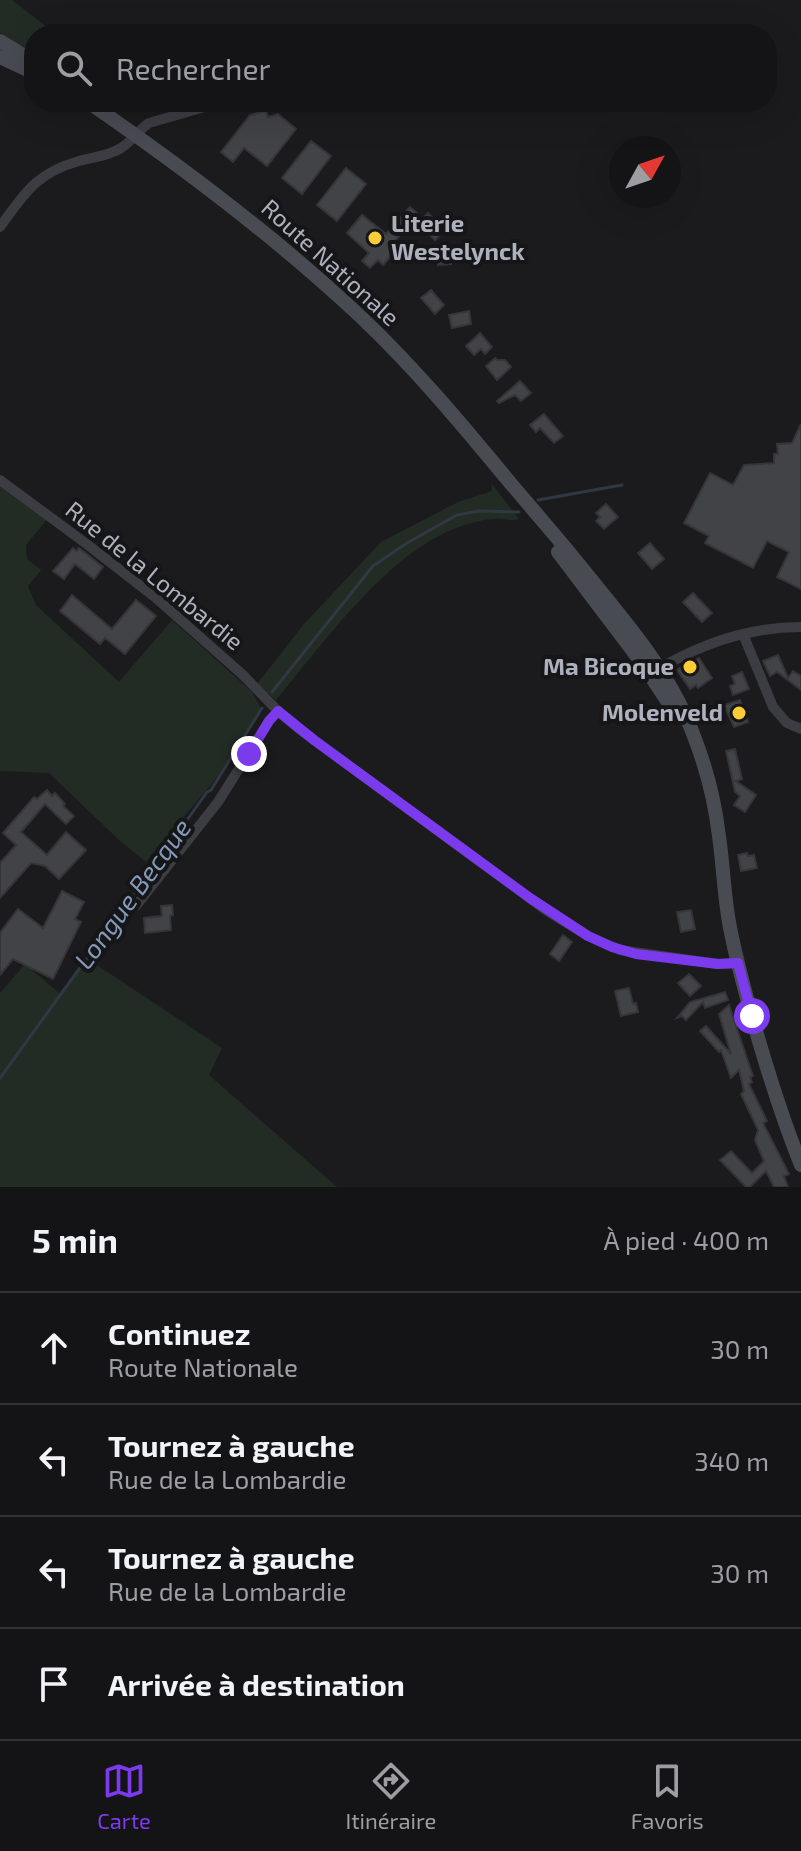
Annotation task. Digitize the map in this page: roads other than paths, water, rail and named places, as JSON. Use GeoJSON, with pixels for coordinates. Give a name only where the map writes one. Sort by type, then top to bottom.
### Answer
{"type":"FeatureCollection","features":[{"type":"Feature","properties":{"kind":"street"},"geometry":{"type":"LineString","coordinates":[[0,41],[24,56]]}},
{"type":"Feature","properties":{"kind":"street"},"geometry":{"type":"LineString","coordinates":[[0,57],[24,68]]}},
{"type":"Feature","properties":{"kind":"street","name":"Route Nationale"},"geometry":{"type":"LineString","coordinates":[[103,112],[193,176],[265,233],[362,318],[452,413],[513,487],[570,569],[654,672],[705,770],[717,818],[727,911],[738,963],[775,1094],[801,1165]]}},
{"type":"Feature","properties":{"kind":"street"},"geometry":{"type":"LineString","coordinates":[[0,227],[23,195],[44,175],[114,152],[149,123],[187,112]]}},
{"type":"Feature","properties":{"kind":"street","name":"Rue de la Lombardie"},"geometry":{"type":"LineString","coordinates":[[0,480],[147,591],[314,740],[530,898],[588,936],[636,954],[718,964],[738,963]]}},
{"type":"Feature","properties":{"kind":"street"},"geometry":{"type":"LineString","coordinates":[[654,672],[708,645],[743,634],[801,627]]}},
{"type":"Feature","properties":{"kind":"street"},"geometry":{"type":"LineString","coordinates":[[743,634],[773,707],[787,723],[801,729]]}},
{"type":"Feature","properties":{"kind":"street"},"geometry":{"type":"LineString","coordinates":[[136,906],[218,802],[278,711]]}},
{"type":"Feature","properties":{"kind":"waterway","name":"Longue Becque"},"geometry":{"type":"LineString","coordinates":[[538,500],[622,485]]}},
{"type":"Feature","properties":{"kind":"waterway","name":"Longue Becque"},"geometry":{"type":"LineString","coordinates":[[272,692],[373,566],[457,515],[479,511],[519,512]]}},
{"type":"Feature","properties":{"kind":"waterway","name":"Longue Becque"},"geometry":{"type":"LineString","coordinates":[[0,1078],[170,840],[211,790],[262,708]]}},
{"type":"Feature","properties":{"kind":"place","name":"Literie Westelynck"},"geometry":{"type":"Point","coordinates":[375,238]}},
{"type":"Feature","properties":{"kind":"place","name":"Ma Bicoque"},"geometry":{"type":"Point","coordinates":[690,667]}},
{"type":"Feature","properties":{"kind":"place","name":"Molenveld"},"geometry":{"type":"Point","coordinates":[739,713]}}]}
